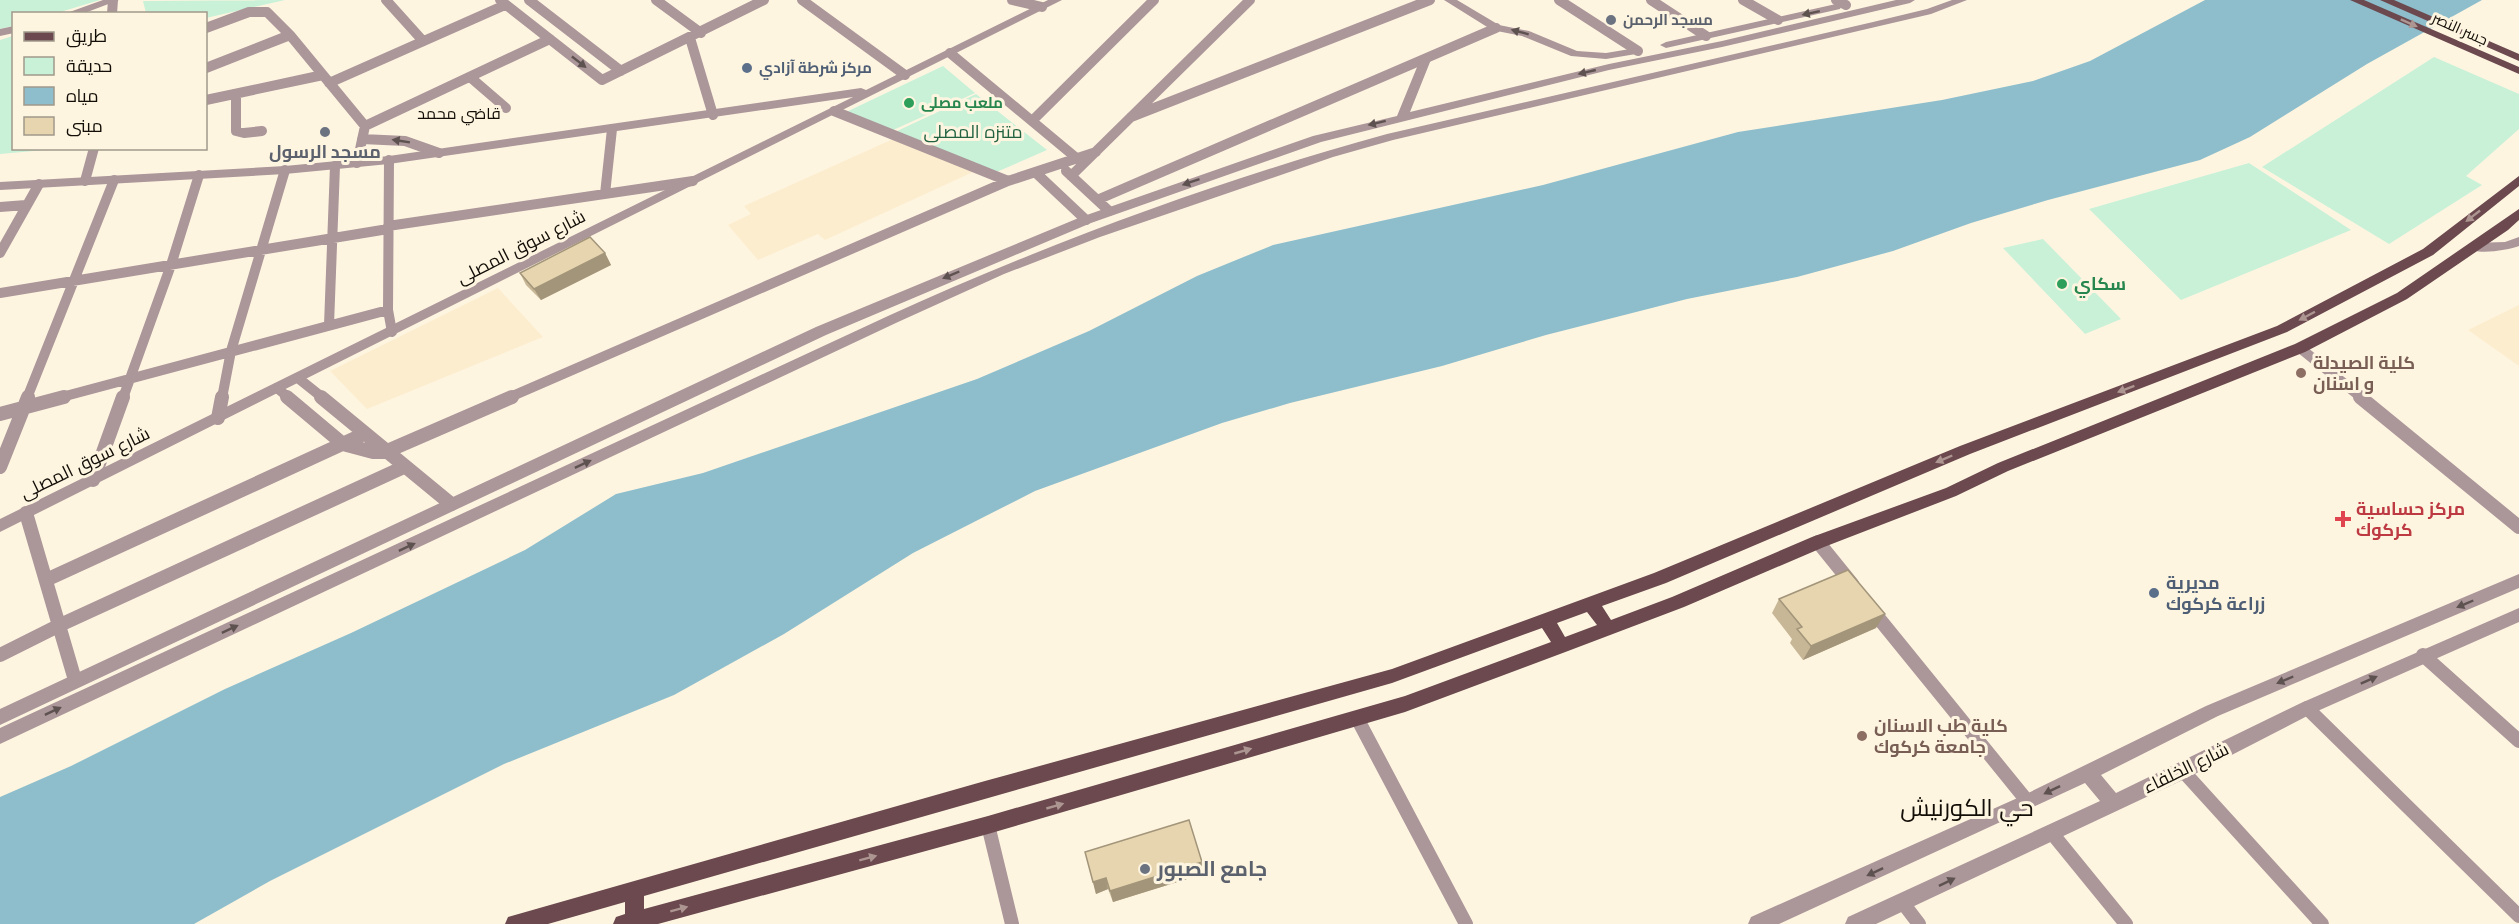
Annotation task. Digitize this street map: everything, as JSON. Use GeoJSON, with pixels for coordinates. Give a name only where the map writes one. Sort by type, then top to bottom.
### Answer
{"type":"FeatureCollection","features":[{"type":"Feature","properties":{"kind":"main road","name":"جسر النصر"},"geometry":{"type":"LineString","coordinates":[[2355,0],[2519,71]]}},
{"type":"Feature","properties":{"kind":"main road","name":"جسر النصر"},"geometry":{"type":"LineString","coordinates":[[2385,0],[2519,58]]}},
{"type":"Feature","properties":{"kind":"main road"},"geometry":{"type":"LineString","coordinates":[[516,924],[974,792],[1392,676],[1591,604],[1660,578],[1965,450],[2282,329],[2428,252],[2519,180]]}},
{"type":"Feature","properties":{"kind":"main road"},"geometry":{"type":"LineString","coordinates":[[634,890],[629,922],[988,825],[1405,704],[1678,602],[1818,542],[1951,492],[2003,467],[2300,348],[2402,296],[2519,213]]}},
{"type":"Feature","properties":{"kind":"main road"},"geometry":{"type":"LineString","coordinates":[[1591,604],[1608,628]]}},
{"type":"Feature","properties":{"kind":"main road"},"geometry":{"type":"LineString","coordinates":[[1546,620],[1562,645]]}},
{"type":"Feature","properties":{"kind":"street"},"geometry":{"type":"LineString","coordinates":[[75,12],[114,0]]}},
{"type":"Feature","properties":{"kind":"street"},"geometry":{"type":"LineString","coordinates":[[386,0],[423,41]]}},
{"type":"Feature","properties":{"kind":"street"},"geometry":{"type":"LineString","coordinates":[[529,0],[621,71]]}},
{"type":"Feature","properties":{"kind":"street"},"geometry":{"type":"LineString","coordinates":[[656,0],[700,33]]}},
{"type":"Feature","properties":{"kind":"street"},"geometry":{"type":"LineString","coordinates":[[207,100],[326,79],[423,41],[502,2],[602,80],[764,0]]}},
{"type":"Feature","properties":{"kind":"street"},"geometry":{"type":"LineString","coordinates":[[802,0],[905,75]]}},
{"type":"Feature","properties":{"kind":"street"},"geometry":{"type":"LineString","coordinates":[[813,8],[821,0]]}},
{"type":"Feature","properties":{"kind":"street"},"geometry":{"type":"LineString","coordinates":[[1012,0],[1042,7]]}},
{"type":"Feature","properties":{"kind":"street","name":"شارع سوق المصلى"},"geometry":{"type":"LineString","coordinates":[[0,526],[1057,0]]}},
{"type":"Feature","properties":{"kind":"street"},"geometry":{"type":"LineString","coordinates":[[1032,121],[1154,0]]}},
{"type":"Feature","properties":{"kind":"street"},"geometry":{"type":"LineString","coordinates":[[277,388],[343,444],[373,452],[385,452],[1008,181],[1059,164],[1080,161],[1096,152],[1248,2],[1258,0]]}},
{"type":"Feature","properties":{"kind":"street"},"geometry":{"type":"LineString","coordinates":[[1131,117],[1430,0]]}},
{"type":"Feature","properties":{"kind":"street"},"geometry":{"type":"LineString","coordinates":[[1449,0],[1496,28],[1525,33],[1565,52],[1585,56],[1606,56],[1638,51],[1778,20],[1841,3],[1868,0]]}},
{"type":"Feature","properties":{"kind":"street"},"geometry":{"type":"LineString","coordinates":[[1559,0],[1638,51]]}},
{"type":"Feature","properties":{"kind":"street"},"geometry":{"type":"LineString","coordinates":[[1651,0],[1706,36]]}},
{"type":"Feature","properties":{"kind":"street"},"geometry":{"type":"LineString","coordinates":[[1743,0],[1778,20]]}},
{"type":"Feature","properties":{"kind":"street"},"geometry":{"type":"LineString","coordinates":[[0,717],[821,331],[989,259],[1109,211],[1317,139],[1403,116],[1609,67],[1722,44],[1910,0]]}},
{"type":"Feature","properties":{"kind":"street"},"geometry":{"type":"LineString","coordinates":[[1915,0],[1931,11]]}},
{"type":"Feature","properties":{"kind":"street"},"geometry":{"type":"LineString","coordinates":[[0,736],[999,271],[1121,224],[1350,148],[1492,112],[1931,11],[1962,0]]}},
{"type":"Feature","properties":{"kind":"street"},"geometry":{"type":"LineString","coordinates":[[207,28],[259,10],[267,12],[290,35],[365,126]]}},
{"type":"Feature","properties":{"kind":"street"},"geometry":{"type":"LineString","coordinates":[[1097,200],[1496,28]]}},
{"type":"Feature","properties":{"kind":"street"},"geometry":{"type":"LineString","coordinates":[[207,68],[290,35]]}},
{"type":"Feature","properties":{"kind":"street"},"geometry":{"type":"LineString","coordinates":[[690,38],[713,115]]}},
{"type":"Feature","properties":{"kind":"street"},"geometry":{"type":"LineString","coordinates":[[365,126],[550,39]]}},
{"type":"Feature","properties":{"kind":"street"},"geometry":{"type":"LineString","coordinates":[[950,53],[1080,161]]}},
{"type":"Feature","properties":{"kind":"street"},"geometry":{"type":"LineString","coordinates":[[1403,116],[1426,57]]}},
{"type":"Feature","properties":{"kind":"street"},"geometry":{"type":"LineString","coordinates":[[470,77],[506,108]]}},
{"type":"Feature","properties":{"kind":"street"},"geometry":{"type":"LineString","coordinates":[[0,186],[335,166],[713,115],[873,90]]}},
{"type":"Feature","properties":{"kind":"street"},"geometry":{"type":"LineString","coordinates":[[236,94],[236,131],[244,133],[262,131]]}},
{"type":"Feature","properties":{"kind":"street"},"geometry":{"type":"LineString","coordinates":[[834,111],[1008,181]]}},
{"type":"Feature","properties":{"kind":"street"},"geometry":{"type":"LineString","coordinates":[[357,163],[365,126]]}},
{"type":"Feature","properties":{"kind":"street"},"geometry":{"type":"LineString","coordinates":[[605,194],[612,129]]}},
{"type":"Feature","properties":{"kind":"street"},"geometry":{"type":"LineString","coordinates":[[362,139],[405,141],[438,153]]}},
{"type":"Feature","properties":{"kind":"street"},"geometry":{"type":"LineString","coordinates":[[85,181],[93,150]]}},
{"type":"Feature","properties":{"kind":"street"},"geometry":{"type":"LineString","coordinates":[[389,160],[388,310],[392,332]]}},
{"type":"Feature","properties":{"kind":"street"},"geometry":{"type":"LineString","coordinates":[[1071,176],[1080,161]]}},
{"type":"Feature","properties":{"kind":"street"},"geometry":{"type":"LineString","coordinates":[[1059,164],[1109,211]]}},
{"type":"Feature","properties":{"kind":"street"},"geometry":{"type":"LineString","coordinates":[[329,325],[335,166]]}},
{"type":"Feature","properties":{"kind":"street"},"geometry":{"type":"LineString","coordinates":[[218,418],[231,351],[285,170]]}},
{"type":"Feature","properties":{"kind":"street"},"geometry":{"type":"LineString","coordinates":[[1035,172],[1086,220]]}},
{"type":"Feature","properties":{"kind":"street"},"geometry":{"type":"LineString","coordinates":[[93,480],[171,265],[199,175]]}},
{"type":"Feature","properties":{"kind":"street"},"geometry":{"type":"LineString","coordinates":[[0,467],[114,180]]}},
{"type":"Feature","properties":{"kind":"street"},"geometry":{"type":"LineString","coordinates":[[0,293],[332,239],[388,227],[693,181]]}},
{"type":"Feature","properties":{"kind":"street"},"geometry":{"type":"LineString","coordinates":[[0,254],[39,184]]}},
{"type":"Feature","properties":{"kind":"street"},"geometry":{"type":"LineString","coordinates":[[0,207],[26,205]]}},
{"type":"Feature","properties":{"kind":"street"},"geometry":{"type":"LineString","coordinates":[[2473,247],[2506,246],[2519,240]]}},
{"type":"Feature","properties":{"kind":"street"},"geometry":{"type":"LineString","coordinates":[[989,259],[999,271]]}},
{"type":"Feature","properties":{"kind":"street"},"geometry":{"type":"LineString","coordinates":[[0,414],[388,310]]}},
{"type":"Feature","properties":{"kind":"street"},"geometry":{"type":"LineString","coordinates":[[2300,348],[2519,527]]}},
{"type":"Feature","properties":{"kind":"street"},"geometry":{"type":"LineString","coordinates":[[298,378],[385,452],[451,504]]}},
{"type":"Feature","properties":{"kind":"street"},"geometry":{"type":"LineString","coordinates":[[46,580],[364,434]]}},
{"type":"Feature","properties":{"kind":"street"},"geometry":{"type":"LineString","coordinates":[[0,655],[60,625],[404,467]]}},
{"type":"Feature","properties":{"kind":"street"},"geometry":{"type":"LineString","coordinates":[[26,513],[75,680]]}},
{"type":"Feature","properties":{"kind":"street"},"geometry":{"type":"LineString","coordinates":[[1818,542],[2028,802]]}},
{"type":"Feature","properties":{"kind":"street"},"geometry":{"type":"LineString","coordinates":[[1758,924],[2028,802],[2212,711],[2519,581]]}},
{"type":"Feature","properties":{"kind":"street","name":"شارع الخلفاء"},"geometry":{"type":"LineString","coordinates":[[1855,924],[2183,771],[2307,708],[2423,655],[2519,615]]}},
{"type":"Feature","properties":{"kind":"street"},"geometry":{"type":"LineString","coordinates":[[2423,655],[2519,741]]}},
{"type":"Feature","properties":{"kind":"street"},"geometry":{"type":"LineString","coordinates":[[2307,708],[2519,916]]}},
{"type":"Feature","properties":{"kind":"street"},"geometry":{"type":"LineString","coordinates":[[1357,718],[1466,924]]}},
{"type":"Feature","properties":{"kind":"street"},"geometry":{"type":"LineString","coordinates":[[2183,771],[2322,924]]}},
{"type":"Feature","properties":{"kind":"street"},"geometry":{"type":"LineString","coordinates":[[2088,772],[2113,803]]}},
{"type":"Feature","properties":{"kind":"street"},"geometry":{"type":"LineString","coordinates":[[988,825],[1012,924]]}},
{"type":"Feature","properties":{"kind":"street"},"geometry":{"type":"LineString","coordinates":[[2051,832],[2126,924]]}},
{"type":"Feature","properties":{"kind":"street"},"geometry":{"type":"LineString","coordinates":[[1903,903],[1919,924]]}},
{"type":"Feature","properties":{"kind":"shaded area"},"geometry":{"type":"Polygon","coordinates":[[[893,139],[973,172],[825,240],[818,234],[758,260],[728,225],[751,214],[744,206],[893,139]]]}},
{"type":"Feature","properties":{"kind":"shaded area"},"geometry":{"type":"Polygon","coordinates":[[[498,288],[543,337],[367,409],[330,371],[498,288]]]}},
{"type":"Feature","properties":{"kind":"shaded area"},"geometry":{"type":"Polygon","coordinates":[[[2519,305],[2519,366],[2468,330],[2519,305]]]}},
{"type":"Feature","properties":{"kind":"green space"},"geometry":{"type":"Polygon","coordinates":[[[0,0],[100,0],[60,12],[12,12],[12,26],[0,29],[0,0]]]}},
{"type":"Feature","properties":{"kind":"green space"},"geometry":{"type":"Polygon","coordinates":[[[285,0],[207,18],[207,12],[146,12],[143,1],[285,0]]]}},
{"type":"Feature","properties":{"kind":"green space"},"geometry":{"type":"Polygon","coordinates":[[[12,36],[12,150],[45,150],[0,154],[0,40],[12,36]]]}},
{"type":"Feature","properties":{"kind":"green space"},"geometry":{"type":"Polygon","coordinates":[[[2434,57],[2519,94],[2519,129],[2466,176],[2482,185],[2389,244],[2262,167],[2434,57]]]}},
{"type":"Feature","properties":{"kind":"green space","name":"ملعب مصلى"},"geometry":{"type":"Polygon","coordinates":[[[943,66],[975,93],[891,131],[842,114],[943,66]]]}},
{"type":"Feature","properties":{"kind":"green space","name":"متنزه المصلى"},"geometry":{"type":"Polygon","coordinates":[[[976,94],[1047,150],[992,174],[895,132],[976,94]]]}},
{"type":"Feature","properties":{"kind":"green space"},"geometry":{"type":"Polygon","coordinates":[[[2249,163],[2351,230],[2181,300],[2089,209],[2249,163]]]}},
{"type":"Feature","properties":{"kind":"green space","name":"سكاي"},"geometry":{"type":"Polygon","coordinates":[[[2043,239],[2121,319],[2085,334],[2003,248],[2043,239]]]}},
{"type":"Feature","properties":{"kind":"water"},"geometry":{"type":"Polygon","coordinates":[[[2205,0],[2482,0],[2367,64],[2250,137],[2200,160],[2048,200],[1971,223],[1893,251],[1797,277],[1687,299],[1546,335],[1442,366],[1290,403],[1222,423],[1035,491],[913,553],[784,634],[674,695],[504,764],[270,881],[194,924],[0,924],[0,797],[71,766],[225,689],[351,633],[525,550],[616,494],[703,473],[977,379],[1089,331],[1197,276],[1273,245],[1543,185],[1738,132],[1942,100],[2033,81],[2090,61],[2205,0]]]}},
{"type":"Feature","properties":{"kind":"building"},"geometry":{"type":"Polygon","coordinates":[[[590,237],[605,253],[534,289],[520,273],[590,237]]]}},
{"type":"Feature","properties":{"kind":"building"},"geometry":{"type":"Polygon","coordinates":[[[1848,570],[1885,614],[1811,646],[1797,629],[1802,627],[1779,599],[1848,570]]]}},
{"type":"Feature","properties":{"kind":"building","name":"جامع الصبور"},"geometry":{"type":"Polygon","coordinates":[[[1189,820],[1202,862],[1110,891],[1106,878],[1093,882],[1085,852],[1189,820]]]}},
{"type":"Feature","properties":{"kind":"place","name":"مسجد الرحمن"},"geometry":{"type":"Point","coordinates":[1611,20]}},
{"type":"Feature","properties":{"kind":"place","name":"مركز شرطة آزادي"},"geometry":{"type":"Point","coordinates":[747,68]}},
{"type":"Feature","properties":{"kind":"place","name":"ملعب مصلى"},"geometry":{"type":"Point","coordinates":[909,103]}},
{"type":"Feature","properties":{"kind":"place","name":"مسجد الرسول"},"geometry":{"type":"Point","coordinates":[325,132]}},
{"type":"Feature","properties":{"kind":"place","name":"سكاي"},"geometry":{"type":"Point","coordinates":[2062,284]}},
{"type":"Feature","properties":{"kind":"place","name":"كلية الصيدلة و اسنان"},"geometry":{"type":"Point","coordinates":[2301,373]}},
{"type":"Feature","properties":{"kind":"place","name":"مركز حساسية كركوك"},"geometry":{"type":"Point","coordinates":[2343,519]}},
{"type":"Feature","properties":{"kind":"place","name":"مديرية زراعة كركوك"},"geometry":{"type":"Point","coordinates":[2154,593]}},
{"type":"Feature","properties":{"kind":"place","name":"كلية طب الاسنان جامعة كركوك"},"geometry":{"type":"Point","coordinates":[1862,736]}},
{"type":"Feature","properties":{"kind":"place","name":"جامع الصبور"},"geometry":{"type":"Point","coordinates":[1145,869]}},
{"type":"Feature","properties":{"kind":"district","name":"قاضي محمد"},"geometry":{"type":"Point","coordinates":[459,113]}},
{"type":"Feature","properties":{"kind":"district","name":"حي الكورنيش"},"geometry":{"type":"Point","coordinates":[1967,808]}}]}
